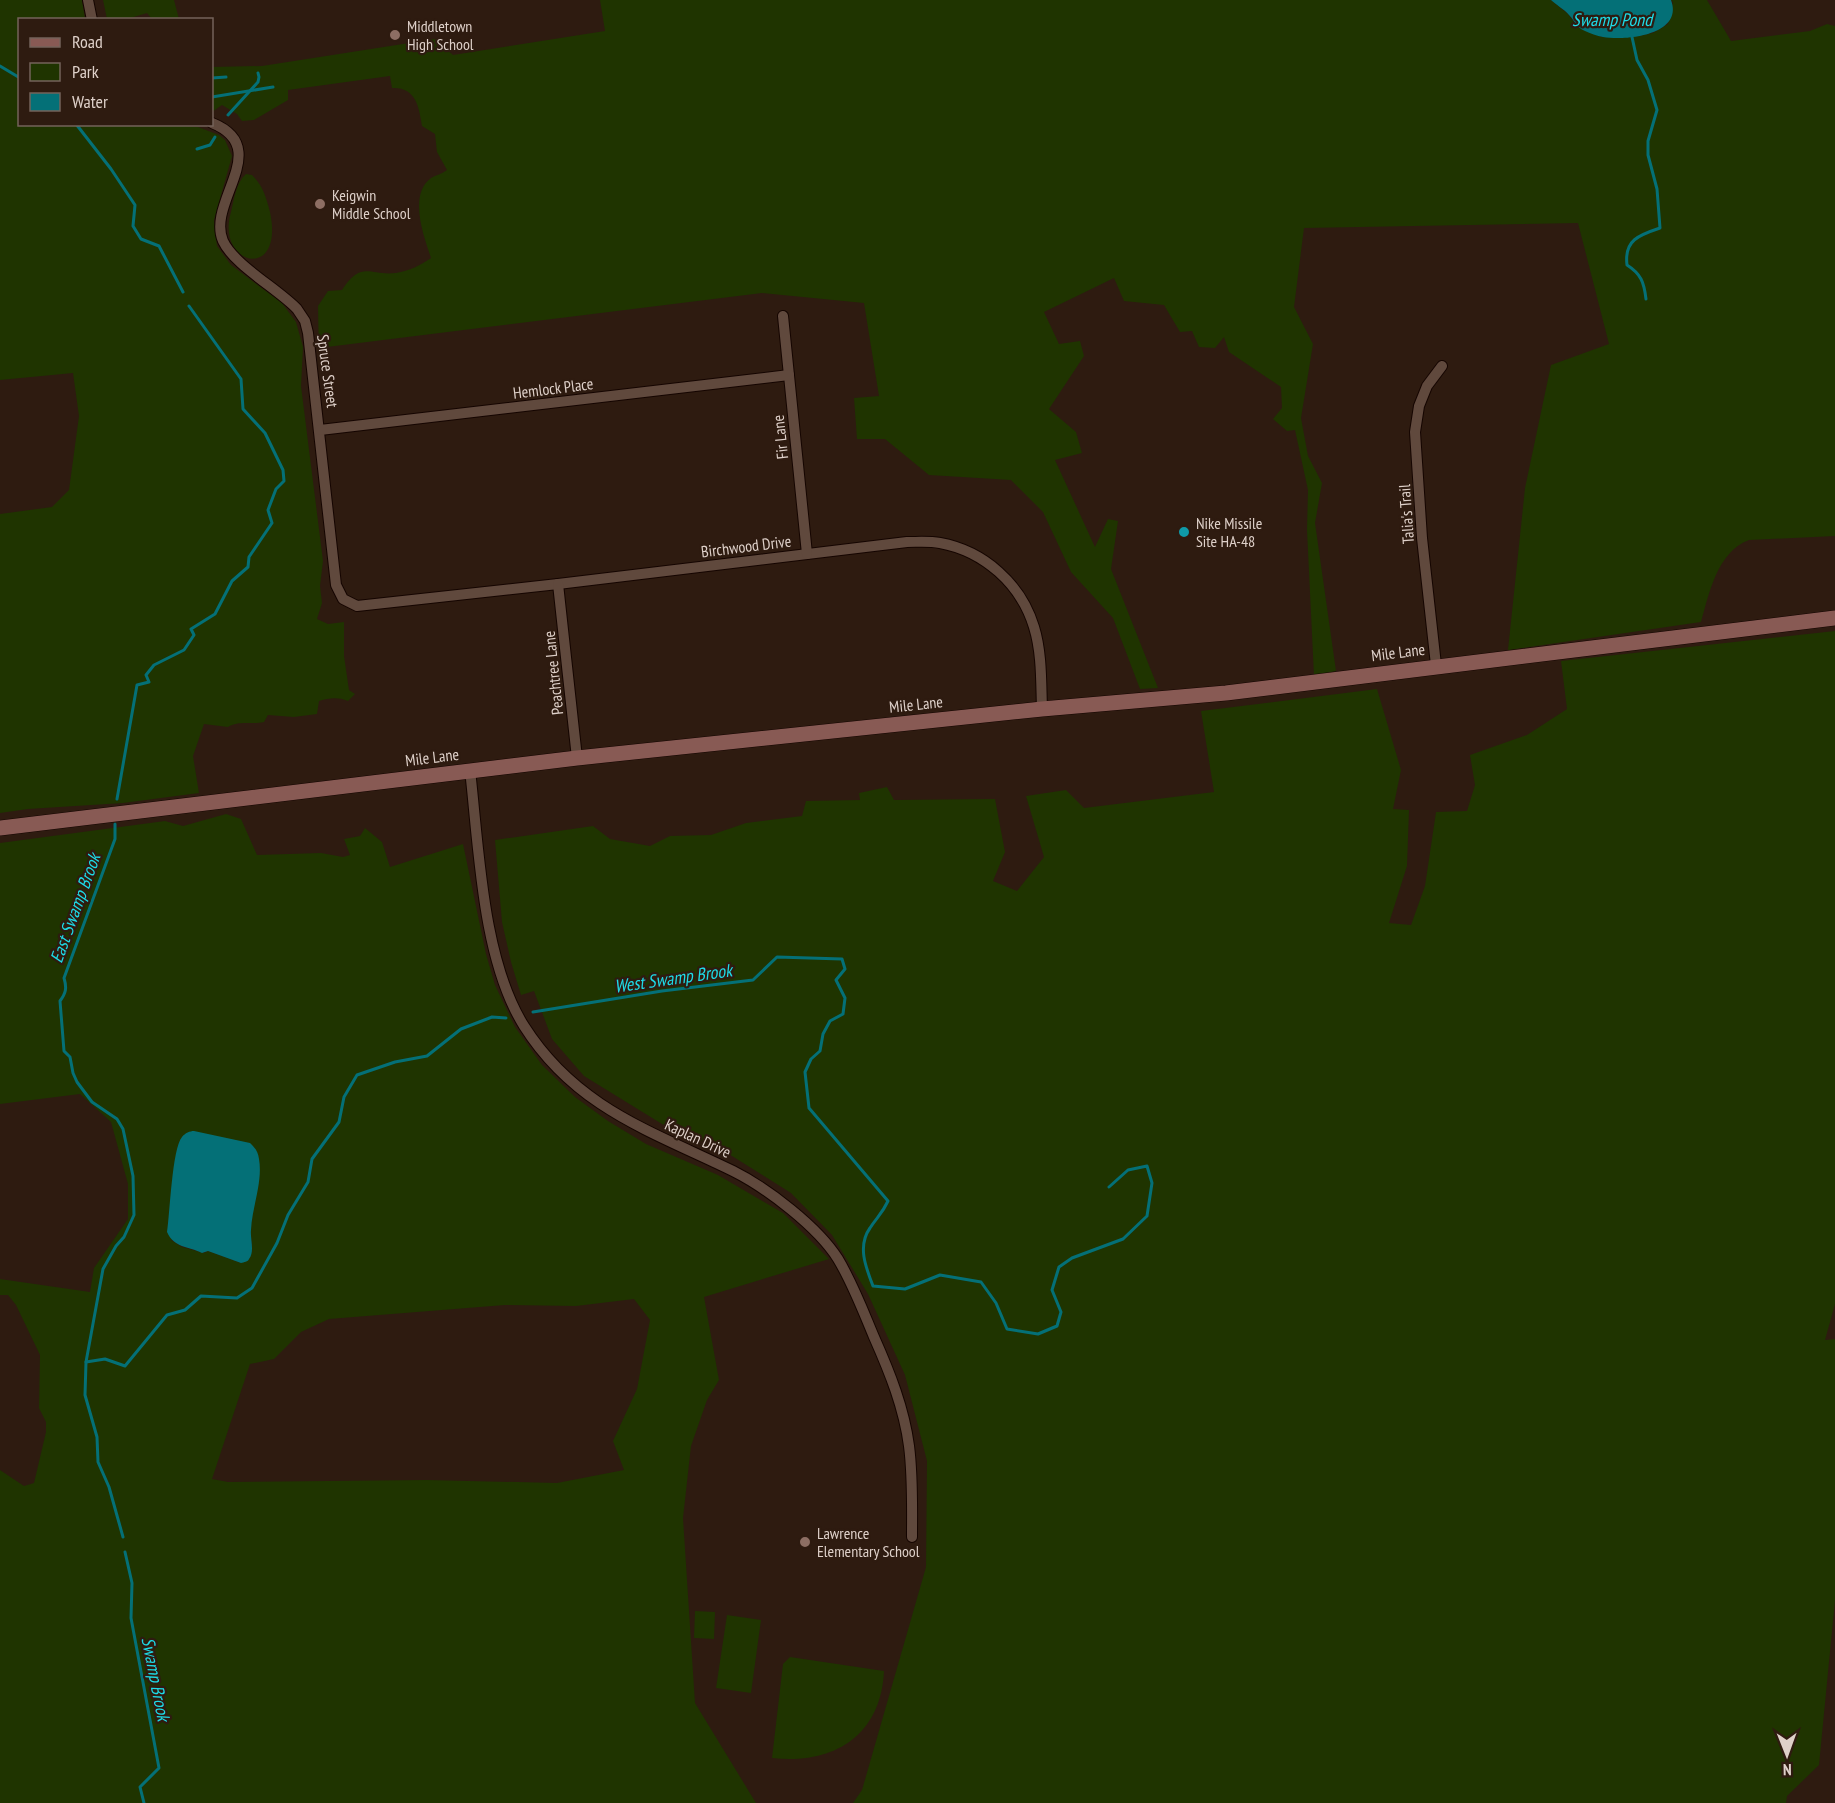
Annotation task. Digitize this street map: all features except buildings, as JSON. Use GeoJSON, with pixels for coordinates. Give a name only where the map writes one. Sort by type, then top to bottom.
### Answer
{"type":"FeatureCollection","features":[{"type":"Feature","properties":{"kind":"street"},"geometry":{"type":"LineString","coordinates":[[88,0],[92,18]]}},
{"type":"Feature","properties":{"kind":"street","name":"Spruce Street"},"geometry":{"type":"LineString","coordinates":[[213,124],[232,136],[239,154],[222,214],[222,238],[233,256],[289,301],[305,321],[320,430],[336,585],[343,599]]}},
{"type":"Feature","properties":{"kind":"street","name":"Fir Lane"},"geometry":{"type":"LineString","coordinates":[[783,316],[807,554]]}},
{"type":"Feature","properties":{"kind":"street","name":"Talia's Trail"},"geometry":{"type":"LineString","coordinates":[[1436,666],[1422,538],[1415,432],[1419,406],[1427,386],[1442,366]]}},
{"type":"Feature","properties":{"kind":"street","name":"Hemlock Place"},"geometry":{"type":"LineString","coordinates":[[320,430],[789,375]]}},
{"type":"Feature","properties":{"kind":"street","name":"Birchwood Drive"},"geometry":{"type":"LineString","coordinates":[[343,599],[357,606],[908,542],[938,542],[960,548],[997,569],[1026,606],[1039,652],[1042,709]]}},
{"type":"Feature","properties":{"kind":"street","name":"Peachtree Lane"},"geometry":{"type":"LineString","coordinates":[[558,584],[577,758]]}},
{"type":"Feature","properties":{"kind":"street","name":"Mile Lane"},"geometry":{"type":"LineString","coordinates":[[0,828],[577,758],[1042,709],[1226,693],[1835,618]]}},
{"type":"Feature","properties":{"kind":"street","name":"Kaplan Drive"},"geometry":{"type":"LineString","coordinates":[[470,770],[493,944],[501,974],[524,1024],[541,1050],[570,1080],[591,1097],[614,1114],[735,1172],[776,1198],[821,1237],[837,1257],[849,1279],[891,1377],[903,1415],[912,1476],[912,1537]]}},
{"type":"Feature","properties":{"kind":"green space"},"geometry":{"type":"Polygon","coordinates":[[[0,0],[82,0],[85,18],[18,18],[18,126],[185,126],[198,127],[219,135],[225,140],[232,156],[214,220],[217,246],[231,265],[282,303],[296,322],[303,347],[301,386],[323,561],[320,586],[322,603],[317,619],[328,624],[344,622],[344,656],[349,690],[355,694],[348,701],[334,698],[319,701],[317,714],[294,717],[268,715],[264,722],[228,727],[204,724],[193,756],[199,793],[123,803],[0,813],[0,514],[52,507],[69,490],[79,416],[73,373],[0,380],[0,0]]]}},
{"type":"Feature","properties":{"kind":"green space"},"geometry":{"type":"Polygon","coordinates":[[[103,0],[174,0],[179,18],[151,18],[147,13],[130,18],[107,18],[103,0]]]}},
{"type":"Feature","properties":{"kind":"green space"},"geometry":{"type":"Polygon","coordinates":[[[600,0],[1551,0],[1568,14],[1576,25],[1602,37],[1639,36],[1653,33],[1668,24],[1673,2],[1671,0],[1707,0],[1731,41],[1810,31],[1827,24],[1835,26],[1835,536],[1749,540],[1738,546],[1729,554],[1716,575],[1701,622],[1508,650],[1525,488],[1551,365],[1609,344],[1578,223],[1304,228],[1294,307],[1313,344],[1301,418],[1308,456],[1322,483],[1315,523],[1336,671],[1314,676],[1307,530],[1308,490],[1295,430],[1287,431],[1273,419],[1282,408],[1281,387],[1229,352],[1224,337],[1215,348],[1199,347],[1192,331],[1180,332],[1164,305],[1124,301],[1114,278],[1044,312],[1059,344],[1080,341],[1084,356],[1049,409],[1076,432],[1082,453],[1055,460],[1095,547],[1108,519],[1118,521],[1111,569],[1158,688],[1140,689],[1113,618],[1071,572],[1043,512],[1011,480],[929,475],[885,439],[857,439],[854,398],[879,396],[864,303],[762,293],[327,347],[319,358],[318,306],[328,291],[342,290],[355,275],[361,272],[401,272],[431,258],[422,228],[419,205],[424,185],[431,178],[447,170],[437,152],[435,134],[422,126],[418,105],[411,95],[406,91],[392,88],[390,76],[288,90],[288,100],[254,120],[242,121],[237,114],[222,105],[213,111],[213,67],[262,66],[435,39],[453,55],[605,31],[600,0]]]}},
{"type":"Feature","properties":{"kind":"green space"},"geometry":{"type":"Polygon","coordinates":[[[246,174],[252,175],[259,183],[270,212],[272,234],[268,249],[260,257],[250,258],[240,254],[232,245],[229,230],[236,192],[246,174]]]}},
{"type":"Feature","properties":{"kind":"green space"},"geometry":{"type":"Polygon","coordinates":[[[1835,631],[1835,1304],[1825,1340],[1835,1339],[1835,1600],[1819,1765],[1787,1796],[1786,1803],[853,1803],[862,1790],[926,1567],[927,1461],[905,1375],[868,1294],[832,1235],[791,1193],[724,1151],[662,1124],[584,1076],[552,1039],[534,991],[521,995],[511,962],[502,922],[495,840],[593,826],[610,839],[650,846],[670,836],[711,835],[746,823],[802,816],[806,801],[860,800],[859,793],[887,787],[894,800],[995,799],[1005,852],[993,881],[1017,891],[1044,857],[1026,796],[1066,790],[1084,808],[1214,792],[1201,711],[1377,689],[1401,770],[1393,809],[1409,810],[1407,866],[1389,923],[1411,925],[1425,886],[1436,812],[1467,811],[1475,785],[1470,755],[1527,735],[1567,709],[1561,661],[1835,631]]]}},
{"type":"Feature","properties":{"kind":"green space"},"geometry":{"type":"Polygon","coordinates":[[[226,814],[241,819],[257,855],[321,853],[343,857],[350,855],[344,839],[360,836],[365,828],[382,842],[390,867],[463,844],[486,954],[495,985],[515,1027],[542,1065],[575,1097],[608,1121],[646,1144],[718,1175],[783,1213],[829,1259],[704,1297],[719,1380],[707,1400],[691,1446],[683,1518],[695,1703],[756,1803],[0,1803],[0,1470],[24,1486],[34,1483],[46,1432],[46,1422],[39,1408],[40,1355],[16,1305],[8,1295],[0,1295],[0,1279],[90,1292],[94,1268],[128,1219],[128,1184],[111,1122],[80,1094],[0,1104],[0,843],[165,821],[183,826],[226,814]],[[250,1232],[171,1240],[182,1247],[204,1253],[208,1251],[241,1263],[252,1245],[250,1232]],[[634,1299],[576,1306],[505,1305],[329,1319],[301,1332],[274,1359],[250,1364],[212,1479],[228,1482],[427,1480],[557,1483],[624,1470],[613,1441],[637,1389],[650,1320],[634,1299]]]}},
{"type":"Feature","properties":{"kind":"green space"},"geometry":{"type":"Polygon","coordinates":[[[695,1611],[715,1612],[714,1639],[694,1638],[695,1611]]]}},
{"type":"Feature","properties":{"kind":"green space"},"geometry":{"type":"Polygon","coordinates":[[[727,1615],[761,1620],[751,1693],[716,1688],[727,1615]]]}},
{"type":"Feature","properties":{"kind":"green space"},"geometry":{"type":"Polygon","coordinates":[[[790,1657],[884,1671],[881,1694],[874,1713],[850,1742],[833,1751],[815,1756],[794,1759],[772,1758],[783,1664],[790,1657]]]}},
{"type":"Feature","properties":{"kind":"water","name":"Swamp Pond"},"geometry":{"type":"Polygon","coordinates":[[[1551,0],[1671,0],[1673,12],[1669,21],[1650,33],[1613,38],[1598,36],[1582,29],[1551,0]]]}},
{"type":"Feature","properties":{"kind":"water"},"geometry":{"type":"Polygon","coordinates":[[[194,1131],[250,1143],[258,1154],[260,1177],[252,1221],[252,1253],[246,1262],[241,1263],[208,1251],[202,1253],[182,1246],[173,1241],[167,1232],[176,1154],[182,1137],[194,1131]]]}},
{"type":"Feature","properties":{"kind":"waterway","name":"West Swamp Brook"},"geometry":{"type":"LineString","coordinates":[[1632,37],[1637,60],[1648,80],[1657,110],[1648,141],[1648,155],[1657,189],[1660,228],[1634,240],[1627,257],[1627,265],[1641,279],[1646,299]]}},
{"type":"Feature","properties":{"kind":"waterway","name":"East Swamp Brook"},"geometry":{"type":"LineString","coordinates":[[0,66],[18,77]]}},
{"type":"Feature","properties":{"kind":"waterway"},"geometry":{"type":"LineString","coordinates":[[228,115],[258,82],[258,73]]}},
{"type":"Feature","properties":{"kind":"waterway"},"geometry":{"type":"LineString","coordinates":[[213,78],[226,77]]}},
{"type":"Feature","properties":{"kind":"waterway"},"geometry":{"type":"LineString","coordinates":[[213,97],[273,87]]}},
{"type":"Feature","properties":{"kind":"waterway","name":"East Swamp Brook"},"geometry":{"type":"LineString","coordinates":[[78,126],[135,205],[133,226],[141,239],[159,246],[183,292]]}},
{"type":"Feature","properties":{"kind":"waterway"},"geometry":{"type":"LineString","coordinates":[[197,149],[210,145],[215,137]]}},
{"type":"Feature","properties":{"kind":"waterway","name":"East Swamp Brook"},"geometry":{"type":"LineString","coordinates":[[117,799],[137,685],[149,682],[146,675],[154,665],[184,650],[194,635],[191,629],[215,614],[232,581],[248,567],[249,557],[272,523],[268,510],[276,489],[284,481],[283,470],[265,433],[243,409],[241,379],[189,306]]}},
{"type":"Feature","properties":{"kind":"waterway","name":"East Swamp Brook"},"geometry":{"type":"LineString","coordinates":[[115,824],[115,839],[64,978],[65,990],[60,1001],[64,1051],[70,1057],[73,1073],[92,1102],[117,1119],[123,1129],[133,1176],[134,1215],[124,1237],[103,1269],[86,1362],[85,1395],[97,1437],[98,1462],[109,1487],[123,1537]]}},
{"type":"Feature","properties":{"kind":"waterway","name":"West Swamp Brook"},"geometry":{"type":"LineString","coordinates":[[533,1012],[662,991],[753,980],[777,957],[842,959],[845,969],[836,980],[845,998],[843,1014],[830,1021],[823,1034],[820,1051],[811,1059],[805,1072],[809,1108],[888,1201],[870,1228],[864,1242],[864,1257],[873,1286],[905,1289],[940,1275],[981,1282],[996,1303],[1007,1329],[1038,1334],[1057,1326],[1061,1312],[1052,1290],[1059,1267],[1072,1258],[1123,1239],[1147,1216],[1152,1183],[1147,1166],[1128,1170],[1109,1187]]}},
{"type":"Feature","properties":{"kind":"waterway","name":"West Swamp Brook"},"geometry":{"type":"LineString","coordinates":[[86,1362],[105,1359],[125,1366],[167,1315],[185,1310],[201,1296],[237,1298],[252,1288],[277,1243],[288,1215],[308,1182],[312,1159],[339,1122],[344,1097],[357,1075],[395,1062],[427,1056],[461,1029],[492,1017],[506,1018]]}},
{"type":"Feature","properties":{"kind":"waterway","name":"Swamp Brook"},"geometry":{"type":"LineString","coordinates":[[125,1552],[132,1583],[131,1618],[159,1768],[140,1787],[144,1803]]}},
{"type":"Feature","properties":{"kind":"place","name":"Middletown High School"},"geometry":{"type":"Point","coordinates":[395,35]}},
{"type":"Feature","properties":{"kind":"place","name":"Keigwin Middle School"},"geometry":{"type":"Point","coordinates":[320,204]}},
{"type":"Feature","properties":{"kind":"place","name":"Nike Missile Site HA-48"},"geometry":{"type":"Point","coordinates":[1184,532]}},
{"type":"Feature","properties":{"kind":"place","name":"Lawrence Elementary School"},"geometry":{"type":"Point","coordinates":[805,1542]}}]}
